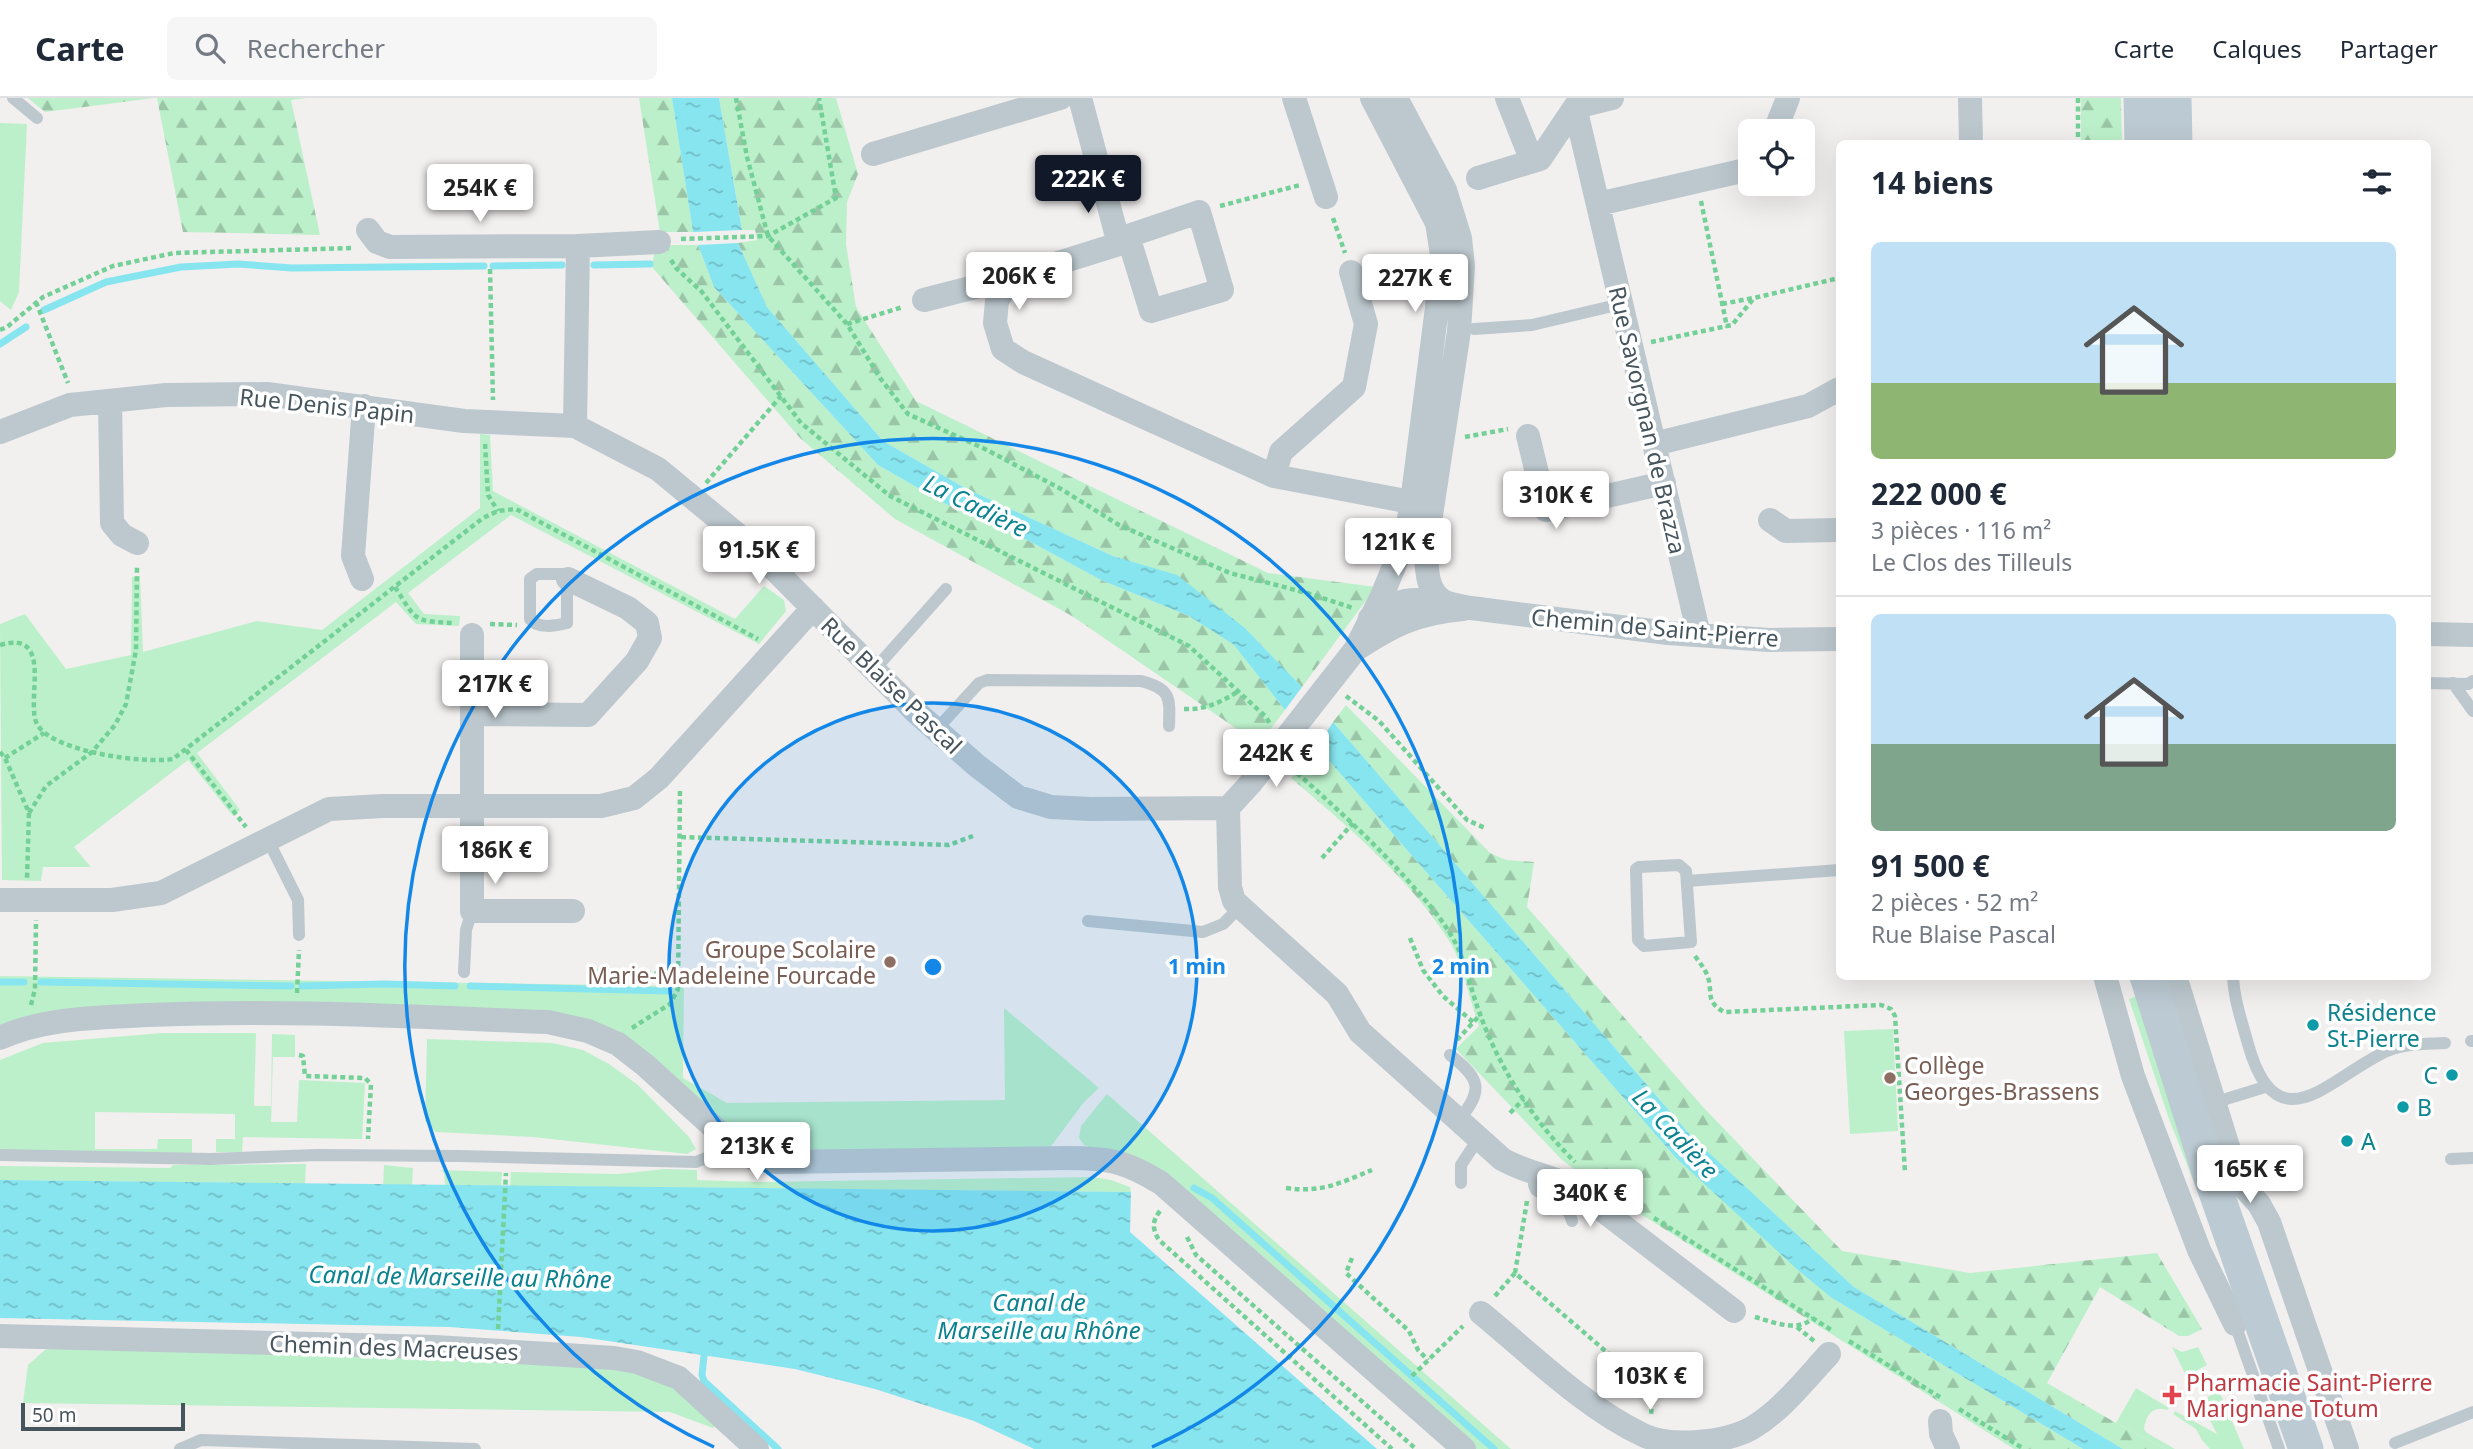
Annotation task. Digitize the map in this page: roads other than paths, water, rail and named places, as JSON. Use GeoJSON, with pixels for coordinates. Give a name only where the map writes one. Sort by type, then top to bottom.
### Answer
{"type":"FeatureCollection","features":[{"type":"Feature","properties":{"kind":"street"},"geometry":{"type":"LineString","coordinates":[[873,154],[1060,98]]}},
{"type":"Feature","properties":{"kind":"street"},"geometry":{"type":"LineString","coordinates":[[924,300],[1010,278],[1124,240],[1199,212],[1222,290],[1151,311],[1124,240],[1100,174],[1080,98]]}},
{"type":"Feature","properties":{"kind":"street"},"geometry":{"type":"LineString","coordinates":[[1294,98],[1323,188]]}},
{"type":"Feature","properties":{"kind":"street"},"geometry":{"type":"LineString","coordinates":[[1355,650],[1427,605],[1434,592],[1427,576],[1422,504],[1443,261],[1437,223],[1372,98]]}},
{"type":"Feature","properties":{"kind":"street"},"geometry":{"type":"LineString","coordinates":[[1396,98],[1445,190],[1460,238],[1463,265],[1459,331],[1442,441],[1422,504],[1355,650],[1285,741],[1228,808],[1230,887],[1239,908],[1337,994],[1360,1032],[1502,1159],[1536,1182],[1571,1186],[1734,1311]]}},
{"type":"Feature","properties":{"kind":"street"},"geometry":{"type":"LineString","coordinates":[[1507,98],[1532,162]]}},
{"type":"Feature","properties":{"kind":"street"},"geometry":{"type":"LineString","coordinates":[[1478,178],[1540,159],[1575,107],[1612,98]]}},
{"type":"Feature","properties":{"kind":"street"},"geometry":{"type":"LineString","coordinates":[[1780,119],[1788,98]]}},
{"type":"Feature","properties":{"kind":"street"},"geometry":{"type":"LineString","coordinates":[[1970,98],[1971,140]]}},
{"type":"Feature","properties":{"kind":"street"},"geometry":{"type":"LineString","coordinates":[[2141,98],[2142,140]]}},
{"type":"Feature","properties":{"kind":"street"},"geometry":{"type":"LineString","coordinates":[[2174,98],[2175,140]]}},
{"type":"Feature","properties":{"kind":"street","name":"Rue Savorgnan de Brazza"},"geometry":{"type":"LineString","coordinates":[[1575,107],[1699,635]]}},
{"type":"Feature","properties":{"kind":"street"},"geometry":{"type":"LineString","coordinates":[[1598,204],[1738,172]]}},
{"type":"Feature","properties":{"kind":"street"},"geometry":{"type":"LineString","coordinates":[[368,230],[377,242],[390,247],[578,246],[666,240]]}},
{"type":"Feature","properties":{"kind":"street"},"geometry":{"type":"LineString","coordinates":[[575,426],[578,246]]}},
{"type":"Feature","properties":{"kind":"street"},"geometry":{"type":"LineString","coordinates":[[1274,476],[1280,452],[1354,387],[1366,324],[1351,272]]}},
{"type":"Feature","properties":{"kind":"street"},"geometry":{"type":"LineString","coordinates":[[1010,278],[997,302],[995,323],[1003,349],[1023,362],[1274,476],[1422,504]]}},
{"type":"Feature","properties":{"kind":"street"},"geometry":{"type":"LineString","coordinates":[[1654,444],[1808,406],[1836,392]]}},
{"type":"Feature","properties":{"kind":"street","name":"Rue Denis Papin"},"geometry":{"type":"LineString","coordinates":[[0,432],[76,405],[166,395],[267,394],[464,421],[575,426]]}},
{"type":"Feature","properties":{"kind":"street"},"geometry":{"type":"LineString","coordinates":[[110,401],[112,523],[122,535],[137,543]]}},
{"type":"Feature","properties":{"kind":"street"},"geometry":{"type":"LineString","coordinates":[[362,579],[353,556],[364,406]]}},
{"type":"Feature","properties":{"kind":"street","name":"Rue Blaise Pascal"},"geometry":{"type":"LineString","coordinates":[[575,426],[658,468],[750,545],[936,730],[1018,797],[1051,807],[1228,808]]}},
{"type":"Feature","properties":{"kind":"street"},"geometry":{"type":"LineString","coordinates":[[1528,436],[1546,510],[1664,483]]}},
{"type":"Feature","properties":{"kind":"street"},"geometry":{"type":"LineString","coordinates":[[1770,520],[1786,531],[1836,530]]}},
{"type":"Feature","properties":{"kind":"street"},"geometry":{"type":"LineString","coordinates":[[1405,540],[1406,568],[1427,605]]}},
{"type":"Feature","properties":{"kind":"street"},"geometry":{"type":"LineString","coordinates":[[473,714],[588,715],[637,661],[650,638],[647,623],[628,608],[568,579]]}},
{"type":"Feature","properties":{"kind":"street"},"geometry":{"type":"LineString","coordinates":[[1370,618],[1395,602],[1427,605]]}},
{"type":"Feature","properties":{"kind":"street","name":"Chemin de Saint-Pierre"},"geometry":{"type":"LineString","coordinates":[[1427,605],[1699,635],[1769,640],[1836,639]]}},
{"type":"Feature","properties":{"kind":"street"},"geometry":{"type":"LineString","coordinates":[[0,900],[112,901],[161,893],[329,809],[383,806],[601,806],[634,798],[666,771],[778,650],[813,608]]}},
{"type":"Feature","properties":{"kind":"street"},"geometry":{"type":"LineString","coordinates":[[2431,634],[2473,635]]}},
{"type":"Feature","properties":{"kind":"street"},"geometry":{"type":"LineString","coordinates":[[472,635],[472,911],[573,911]]}},
{"type":"Feature","properties":{"kind":"street"},"geometry":{"type":"LineString","coordinates":[[2106,980],[2133,1076],[2199,1250],[2246,1315]]}},
{"type":"Feature","properties":{"kind":"street"},"geometry":{"type":"LineString","coordinates":[[2148,980],[2209,1172],[2246,1315],[2306,1449]]}},
{"type":"Feature","properties":{"kind":"street"},"geometry":{"type":"LineString","coordinates":[[2176,980],[2239,1182],[2259,1203],[2269,1222],[2347,1449]]}},
{"type":"Feature","properties":{"kind":"street"},"geometry":{"type":"LineString","coordinates":[[0,1038],[31,1027],[64,1021],[216,1013],[341,1014],[548,1022],[589,1031],[624,1049],[729,1143],[752,1158],[776,1162],[1101,1158],[1131,1166],[1161,1183],[1464,1449]]}},
{"type":"Feature","properties":{"kind":"street"},"geometry":{"type":"LineString","coordinates":[[1481,1313],[1598,1409],[1659,1442],[1720,1441],[1750,1429],[1775,1412],[1829,1354]]}},
{"type":"Feature","properties":{"kind":"street","name":"Chemin des Macreuses"},"geometry":{"type":"LineString","coordinates":[[0,1336],[435,1347],[614,1358],[637,1362],[679,1378],[757,1449]]}},
{"type":"Feature","properties":{"kind":"street"},"geometry":{"type":"LineString","coordinates":[[1946,1409],[1941,1434],[1948,1449]]}},
{"type":"Feature","properties":{"kind":"lane"},"geometry":{"type":"LineString","coordinates":[[13,98],[37,118]]}},
{"type":"Feature","properties":{"kind":"lane"},"geometry":{"type":"LineString","coordinates":[[1474,329],[1532,325],[1621,304]]}},
{"type":"Feature","properties":{"kind":"lane"},"geometry":{"type":"LineString","coordinates":[[537,574],[563,574],[568,579],[567,623],[532,623],[530,579],[537,574]]}},
{"type":"Feature","properties":{"kind":"lane"},"geometry":{"type":"LineString","coordinates":[[874,670],[946,589]]}},
{"type":"Feature","properties":{"kind":"lane"},"geometry":{"type":"LineString","coordinates":[[936,730],[979,683],[988,680],[1141,681],[1157,685],[1167,693],[1169,726]]}},
{"type":"Feature","properties":{"kind":"lane"},"geometry":{"type":"LineString","coordinates":[[2431,683],[2468,684],[2473,681]]}},
{"type":"Feature","properties":{"kind":"lane"},"geometry":{"type":"LineString","coordinates":[[2454,683],[2473,712]]}},
{"type":"Feature","properties":{"kind":"lane"},"geometry":{"type":"LineString","coordinates":[[263,842],[298,900],[299,935]]}},
{"type":"Feature","properties":{"kind":"lane"},"geometry":{"type":"LineString","coordinates":[[1679,865],[1686,872],[1686,881],[1691,942],[1644,946],[1640,944],[1634,874],[1639,867],[1679,865]]}},
{"type":"Feature","properties":{"kind":"lane"},"geometry":{"type":"LineString","coordinates":[[1686,881],[1836,870]]}},
{"type":"Feature","properties":{"kind":"lane"},"geometry":{"type":"LineString","coordinates":[[1088,921],[1203,932],[1223,924],[1239,908]]}},
{"type":"Feature","properties":{"kind":"lane"},"geometry":{"type":"LineString","coordinates":[[464,972],[466,930],[472,911]]}},
{"type":"Feature","properties":{"kind":"lane"},"geometry":{"type":"LineString","coordinates":[[2233,980],[2233,990],[2251,1055],[2265,1087],[2281,1097],[2298,1098],[2316,1093],[2388,1050],[2406,1045],[2445,1042]]}},
{"type":"Feature","properties":{"kind":"lane"},"geometry":{"type":"LineString","coordinates":[[1450,1055],[1468,1069],[1473,1075],[1475,1085],[1461,1165],[1461,1183]]}},
{"type":"Feature","properties":{"kind":"lane"},"geometry":{"type":"LineString","coordinates":[[2213,1103],[2265,1087]]}},
{"type":"Feature","properties":{"kind":"lane"},"geometry":{"type":"LineString","coordinates":[[0,1155],[212,1159],[367,1155],[696,1162],[716,1154],[729,1143]]}},
{"type":"Feature","properties":{"kind":"lane"},"geometry":{"type":"LineString","coordinates":[[2451,1159],[2473,1158]]}},
{"type":"Feature","properties":{"kind":"lane"},"geometry":{"type":"LineString","coordinates":[[1536,1182],[1562,1205],[1572,1216],[1572,1221]]}},
{"type":"Feature","properties":{"kind":"lane"},"geometry":{"type":"LineString","coordinates":[[2246,1315],[2279,1449]]}},
{"type":"Feature","properties":{"kind":"lane"},"geometry":{"type":"LineString","coordinates":[[2395,1443],[2473,1412]]}},
{"type":"Feature","properties":{"kind":"lane"},"geometry":{"type":"LineString","coordinates":[[180,1449],[201,1440],[475,1449]]}},
{"type":"Feature","properties":{"kind":"water"},"geometry":{"type":"Polygon","coordinates":[[[672,98],[719,98],[742,230],[693,232],[672,98]]]}},
{"type":"Feature","properties":{"kind":"water","name":"La Cadière"},"geometry":{"type":"Polygon","coordinates":[[[738,243],[767,307],[883,441],[967,489],[1113,556],[1177,575],[1245,628],[1302,687],[1285,710],[1234,645],[1189,616],[1101,580],[1029,541],[944,503],[878,465],[714,287],[698,245],[738,243]]]}},
{"type":"Feature","properties":{"kind":"water","name":"La Cadière"},"geometry":{"type":"Polygon","coordinates":[[[1333,722],[1693,1138],[1854,1287],[2123,1449],[2083,1449],[1832,1298],[1676,1158],[1317,747],[1333,722]]]}},
{"type":"Feature","properties":{"kind":"water","name":"Canal de Marseille au Rhône"},"geometry":{"type":"Polygon","coordinates":[[[0,1180],[1131,1192],[1130,1232],[1377,1449],[1034,1449],[974,1421],[875,1389],[795,1369],[581,1337],[449,1327],[0,1318],[0,1180]]]}},
{"type":"Feature","properties":{"kind":"waterway"},"geometry":{"type":"LineString","coordinates":[[44,310],[106,282],[181,267],[238,264],[292,268],[484,266]]}},
{"type":"Feature","properties":{"kind":"waterway"},"geometry":{"type":"LineString","coordinates":[[594,265],[650,264]]}},
{"type":"Feature","properties":{"kind":"waterway"},"geometry":{"type":"LineString","coordinates":[[493,266],[562,265]]}},
{"type":"Feature","properties":{"kind":"waterway"},"geometry":{"type":"LineString","coordinates":[[0,344],[26,327]]}},
{"type":"Feature","properties":{"kind":"waterway"},"geometry":{"type":"LineString","coordinates":[[0,982],[24,982]]}},
{"type":"Feature","properties":{"kind":"waterway"},"geometry":{"type":"LineString","coordinates":[[41,982],[291,986]]}},
{"type":"Feature","properties":{"kind":"waterway"},"geometry":{"type":"LineString","coordinates":[[302,986],[455,986]]}},
{"type":"Feature","properties":{"kind":"waterway"},"geometry":{"type":"LineString","coordinates":[[470,986],[669,991]]}},
{"type":"Feature","properties":{"kind":"waterway"},"geometry":{"type":"LineString","coordinates":[[1194,1188],[1212,1198],[1494,1449]]}},
{"type":"Feature","properties":{"kind":"waterway"},"geometry":{"type":"LineString","coordinates":[[705,1346],[702,1375],[704,1381],[778,1449]]}},
{"type":"Feature","properties":{"kind":"place","name":"Groupe Scolaire Marie-Madeleine Fourcade"},"geometry":{"type":"Point","coordinates":[890,962]}},
{"type":"Feature","properties":{"kind":"place","name":"Résidence St-Pierre"},"geometry":{"type":"Point","coordinates":[2313,1025]}},
{"type":"Feature","properties":{"kind":"place","name":"C"},"geometry":{"type":"Point","coordinates":[2452,1075]}},
{"type":"Feature","properties":{"kind":"place","name":"Collège Georges-Brassens"},"geometry":{"type":"Point","coordinates":[1890,1078]}},
{"type":"Feature","properties":{"kind":"place","name":"B"},"geometry":{"type":"Point","coordinates":[2403,1107]}},
{"type":"Feature","properties":{"kind":"place","name":"A"},"geometry":{"type":"Point","coordinates":[2347,1141]}},
{"type":"Feature","properties":{"kind":"place","name":"Pharmacie Saint-Pierre Marignane Totum"},"geometry":{"type":"Point","coordinates":[2172,1395]}}]}
